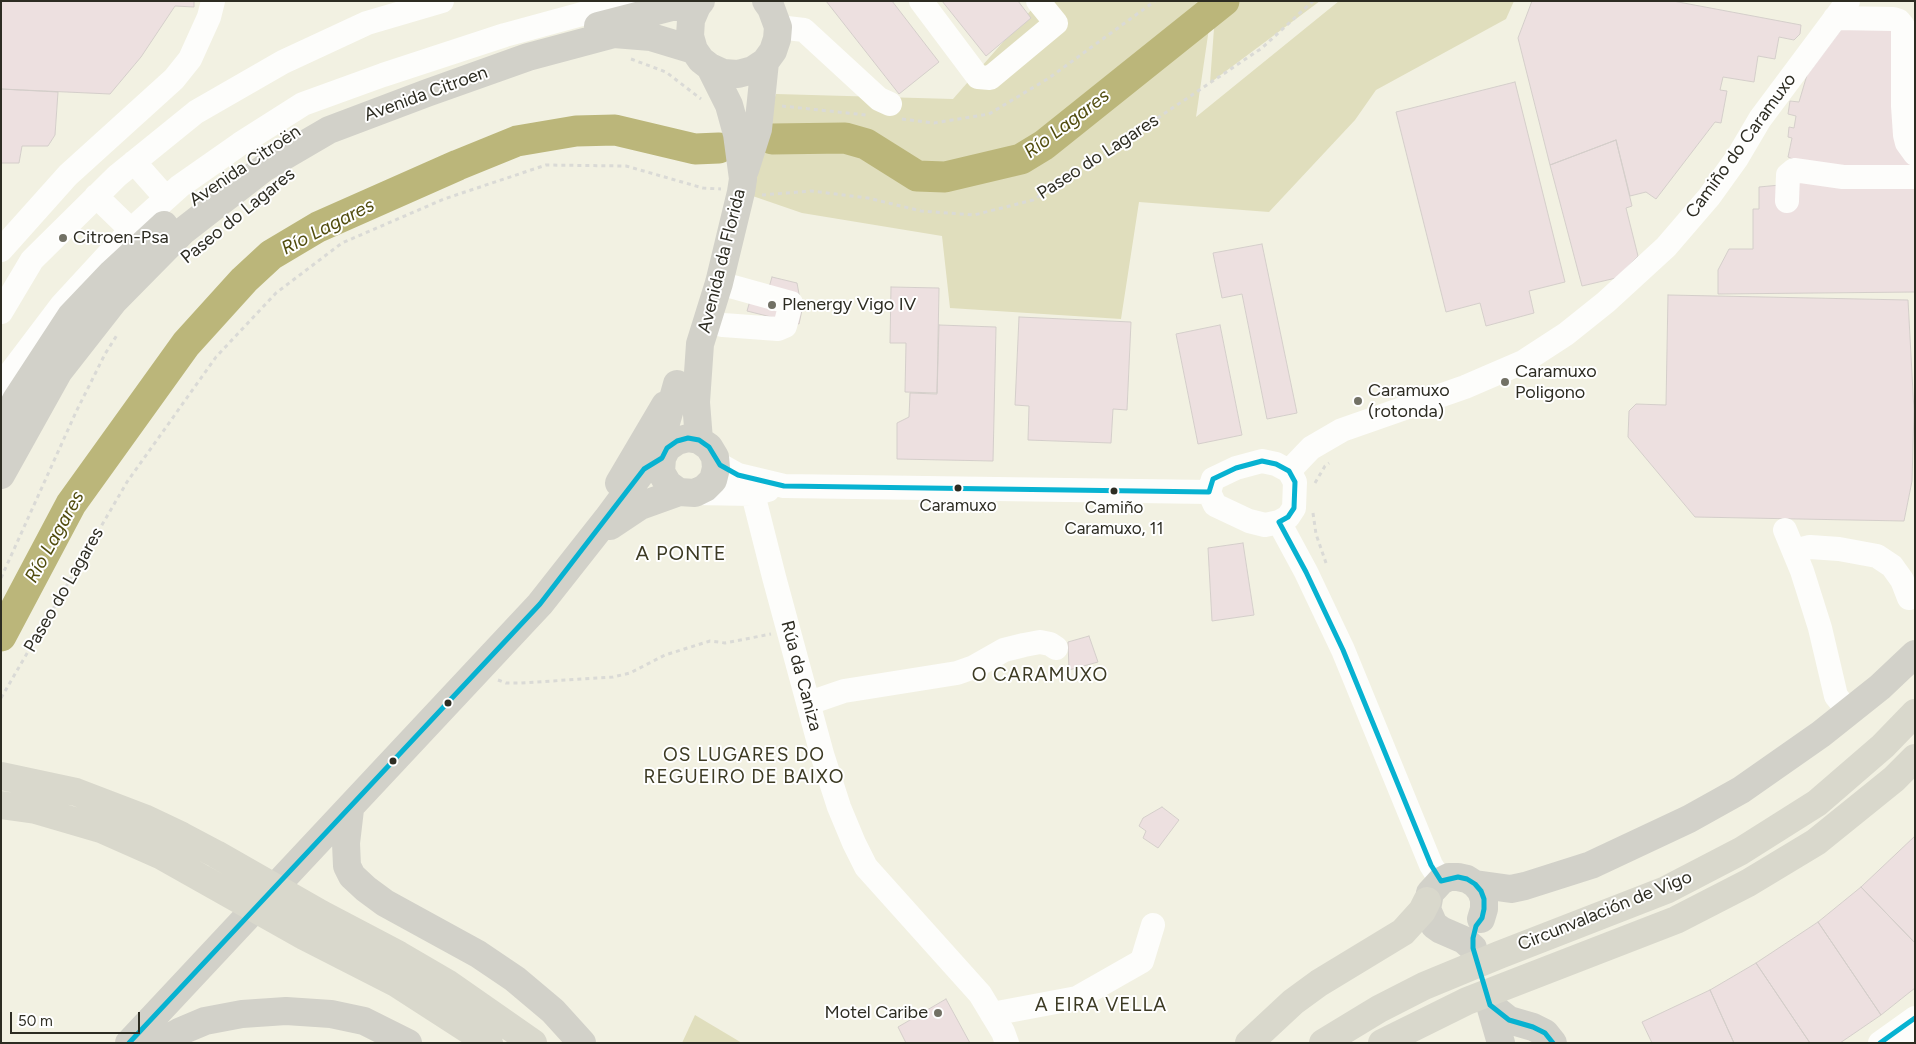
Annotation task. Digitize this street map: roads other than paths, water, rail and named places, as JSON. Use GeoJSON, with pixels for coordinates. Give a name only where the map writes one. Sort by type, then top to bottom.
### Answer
{"type":"FeatureCollection","features":[{"type":"Feature","properties":{"kind":"highway","name":"Circunvalación de Vigo"},"geometry":{"type":"LineString","coordinates":[[1323,1043],[1379,1009],[1424,986],[1499,954],[1666,890],[1741,851],[1817,803],[1883,746],[1915,713]]}},
{"type":"Feature","properties":{"kind":"highway","name":"Circunvalación de Vigo"},"geometry":{"type":"LineString","coordinates":[[1382,1043],[1467,1001],[1676,920],[1748,883],[1816,842],[1894,779],[1915,758]]}},
{"type":"Feature","properties":{"kind":"highway"},"geometry":{"type":"LineString","coordinates":[[1,776],[76,792],[112,805],[144,818],[216,854],[446,983],[533,1043]]}},
{"type":"Feature","properties":{"kind":"highway"},"geometry":{"type":"LineString","coordinates":[[1,805],[36,810],[101,829],[162,856],[304,936],[396,983],[489,1043]]}},
{"type":"Feature","properties":{"kind":"highway"},"geometry":{"type":"LineString","coordinates":[[1249,1043],[1294,1002],[1319,983],[1403,932],[1418,915],[1434,891]]}},
{"type":"Feature","properties":{"kind":"highway"},"geometry":{"type":"LineString","coordinates":[[321,914],[461,1024],[510,1043]]}},
{"type":"Feature","properties":{"kind":"main road","name":"Avenida da Florida"},"geometry":{"type":"LineString","coordinates":[[690,5],[690,36],[729,105],[747,131]]}},
{"type":"Feature","properties":{"kind":"main road","name":"Avenida Citroën"},"geometry":{"type":"LineString","coordinates":[[1,430],[20,393],[72,316],[112,273],[178,212],[261,151],[322,115],[420,77],[575,32],[690,5]]}},
{"type":"Feature","properties":{"kind":"main road"},"geometry":{"type":"LineString","coordinates":[[765,62],[773,51],[777,39],[776,12]]}},
{"type":"Feature","properties":{"kind":"main road","name":"Avenida Citroen"},"geometry":{"type":"LineString","coordinates":[[183,231],[264,168],[329,130],[528,57],[614,34],[651,37],[702,59],[723,73],[738,74],[753,70],[765,62]]}},
{"type":"Feature","properties":{"kind":"main road","name":"Avenida da Florida"},"geometry":{"type":"LineString","coordinates":[[590,540],[596,525],[678,384],[704,332],[719,283],[741,192],[747,131],[765,62]]}},
{"type":"Feature","properties":{"kind":"main road","name":"Avenida Citroën"},"geometry":{"type":"LineString","coordinates":[[1,475],[59,371],[113,302],[183,231]]}},
{"type":"Feature","properties":{"kind":"main road","name":"Avenida da Florida"},"geometry":{"type":"LineString","coordinates":[[704,332],[696,402],[707,449]]}},
{"type":"Feature","properties":{"kind":"main road","name":"Avenida da Florida"},"geometry":{"type":"LineString","coordinates":[[129,1043],[540,604],[644,469],[662,458],[666,423],[678,384]]}},
{"type":"Feature","properties":{"kind":"main road"},"geometry":{"type":"LineString","coordinates":[[688,438],[707,449],[716,468],[713,480],[705,488],[687,492],[668,484],[662,472],[662,458],[668,448],[677,441],[688,438]]}},
{"type":"Feature","properties":{"kind":"main road","name":"Avenida da Florida"},"geometry":{"type":"LineString","coordinates":[[590,540],[640,506],[667,495],[687,492]]}},
{"type":"Feature","properties":{"kind":"main road"},"geometry":{"type":"LineString","coordinates":[[1475,884],[1511,889],[1525,886],[1591,865],[1690,819],[1741,790],[1777,766],[1880,687],[1915,654]]}},
{"type":"Feature","properties":{"kind":"main road"},"geometry":{"type":"LineString","coordinates":[[350,809],[346,843],[347,866],[352,876],[385,903],[478,954],[515,979],[553,1011],[582,1043]]}},
{"type":"Feature","properties":{"kind":"main road"},"geometry":{"type":"LineString","coordinates":[[1458,877],[1467,879],[1475,884],[1481,891],[1484,909],[1473,938],[1473,948],[1464,940],[1434,925],[1429,917],[1434,891],[1458,877]]}},
{"type":"Feature","properties":{"kind":"main road"},"geometry":{"type":"LineString","coordinates":[[1478,922],[1496,905],[1525,886]]}},
{"type":"Feature","properties":{"kind":"main road"},"geometry":{"type":"LineString","coordinates":[[1501,1043],[1490,1005],[1509,1020],[1545,1032],[1554,1043]]}},
{"type":"Feature","properties":{"kind":"main road"},"geometry":{"type":"LineString","coordinates":[[159,1043],[179,1032],[205,1022],[242,1014],[286,1011],[331,1014],[364,1021],[408,1043]]}},
{"type":"Feature","properties":{"kind":"street"},"geometry":{"type":"LineString","coordinates":[[1,250],[68,175],[174,79],[190,59],[209,17],[212,1]]}},
{"type":"Feature","properties":{"kind":"street"},"geometry":{"type":"LineString","coordinates":[[1,312],[32,260],[96,196],[134,162],[196,112],[283,62],[367,22],[442,1]]}},
{"type":"Feature","properties":{"kind":"street"},"geometry":{"type":"LineString","coordinates":[[1,390],[8,376],[61,306],[131,230],[166,198],[240,144],[303,104],[383,75],[505,35],[630,1]]}},
{"type":"Feature","properties":{"kind":"street"},"geometry":{"type":"LineString","coordinates":[[634,1],[690,5]]}},
{"type":"Feature","properties":{"kind":"street"},"geometry":{"type":"LineString","coordinates":[[921,1],[978,77],[990,78],[1056,22],[1045,4]]}},
{"type":"Feature","properties":{"kind":"street"},"geometry":{"type":"LineString","coordinates":[[1841,10],[1893,19],[1899,21],[1903,26],[1905,135],[1915,154]]}},
{"type":"Feature","properties":{"kind":"street","name":"Camiño do Caramuxo"},"geometry":{"type":"LineString","coordinates":[[1289,471],[1311,448],[1342,430],[1502,372],[1523,362],[1566,334],[1606,302],[1666,247],[1709,197],[1760,119],[1841,10]]}},
{"type":"Feature","properties":{"kind":"street"},"geometry":{"type":"LineString","coordinates":[[776,12],[804,30],[879,99],[890,104]]}},
{"type":"Feature","properties":{"kind":"street"},"geometry":{"type":"LineString","coordinates":[[134,162],[166,198]]}},
{"type":"Feature","properties":{"kind":"street"},"geometry":{"type":"LineString","coordinates":[[1787,201],[1788,176],[1794,170],[1843,177],[1915,177]]}},
{"type":"Feature","properties":{"kind":"street"},"geometry":{"type":"LineString","coordinates":[[96,196],[131,230]]}},
{"type":"Feature","properties":{"kind":"street"},"geometry":{"type":"LineString","coordinates":[[704,332],[723,325],[778,329],[785,326],[791,303],[719,283]]}},
{"type":"Feature","properties":{"kind":"street"},"geometry":{"type":"LineString","coordinates":[[707,449],[720,465],[738,475],[784,486],[1209,492]]}},
{"type":"Feature","properties":{"kind":"street"},"geometry":{"type":"LineString","coordinates":[[1262,461],[1276,464],[1289,471],[1295,482],[1294,508],[1288,517],[1279,522],[1265,525],[1249,521],[1215,505],[1209,492],[1213,479],[1236,468],[1262,461]]}},
{"type":"Feature","properties":{"kind":"street"},"geometry":{"type":"LineString","coordinates":[[687,492],[753,494],[784,486]]}},
{"type":"Feature","properties":{"kind":"street","name":"Rúa da Caniza"},"geometry":{"type":"LineString","coordinates":[[753,494],[788,631],[839,807],[866,867],[980,994],[1007,1043]]}},
{"type":"Feature","properties":{"kind":"street"},"geometry":{"type":"LineString","coordinates":[[1279,522],[1306,572],[1343,650],[1431,865],[1434,891]]}},
{"type":"Feature","properties":{"kind":"street"},"geometry":{"type":"LineString","coordinates":[[1785,530],[1795,553],[1820,628],[1836,696],[1849,712]]}},
{"type":"Feature","properties":{"kind":"street"},"geometry":{"type":"LineString","coordinates":[[1795,553],[1810,547],[1839,549],[1878,556],[1892,566],[1902,580],[1909,598]]}},
{"type":"Feature","properties":{"kind":"street"},"geometry":{"type":"LineString","coordinates":[[809,703],[844,691],[957,673],[974,667],[990,656],[1024,644],[1045,643],[1056,648]]}},
{"type":"Feature","properties":{"kind":"street"},"geometry":{"type":"LineString","coordinates":[[992,1014],[1077,998],[1142,961],[1153,925]]}},
{"type":"Feature","properties":{"kind":"street"},"geometry":{"type":"LineString","coordinates":[[1880,1043],[1915,1018]]}},
{"type":"Feature","properties":{"kind":"waterway","name":"Río Lagares"},"geometry":{"type":"LineString","coordinates":[[772,139],[845,138],[866,144],[917,176],[945,177],[1021,159],[1044,145],[1224,1]]}},
{"type":"Feature","properties":{"kind":"waterway","name":"Río Lagares"},"geometry":{"type":"LineString","coordinates":[[1,636],[71,504],[186,344],[244,280],[271,255],[318,227],[517,141],[576,131],[615,130],[695,149],[719,148]]}},
{"type":"Feature","properties":{"kind":"place","name":"Citroen-Psa"},"geometry":{"type":"Point","coordinates":[63,238]}},
{"type":"Feature","properties":{"kind":"place","name":"Plenergy Vigo IV"},"geometry":{"type":"Point","coordinates":[772,305]}},
{"type":"Feature","properties":{"kind":"place","name":"Caramuxo Poligono"},"geometry":{"type":"Point","coordinates":[1505,382]}},
{"type":"Feature","properties":{"kind":"place","name":"Caramuxo (rotonda)"},"geometry":{"type":"Point","coordinates":[1358,401]}},
{"type":"Feature","properties":{"kind":"place","name":"Caramuxo"},"geometry":{"type":"Point","coordinates":[958,488]}},
{"type":"Feature","properties":{"kind":"place","name":"Camiño Caramuxo, 11"},"geometry":{"type":"Point","coordinates":[1114,491]}},
{"type":"Feature","properties":{"kind":"place","name":"Motel Caribe"},"geometry":{"type":"Point","coordinates":[938,1013]}},
{"type":"Feature","properties":{"kind":"district","name":"A PONTE"},"geometry":{"type":"Point","coordinates":[681,554]}},
{"type":"Feature","properties":{"kind":"district","name":"O CARAMUXO"},"geometry":{"type":"Point","coordinates":[1040,675]}},
{"type":"Feature","properties":{"kind":"district","name":"OS LUGARES DO REGUEIRO DE BAIXO"},"geometry":{"type":"Point","coordinates":[744,766]}},
{"type":"Feature","properties":{"kind":"district","name":"A EIRA VELLA"},"geometry":{"type":"Point","coordinates":[1101,1005]}}]}
